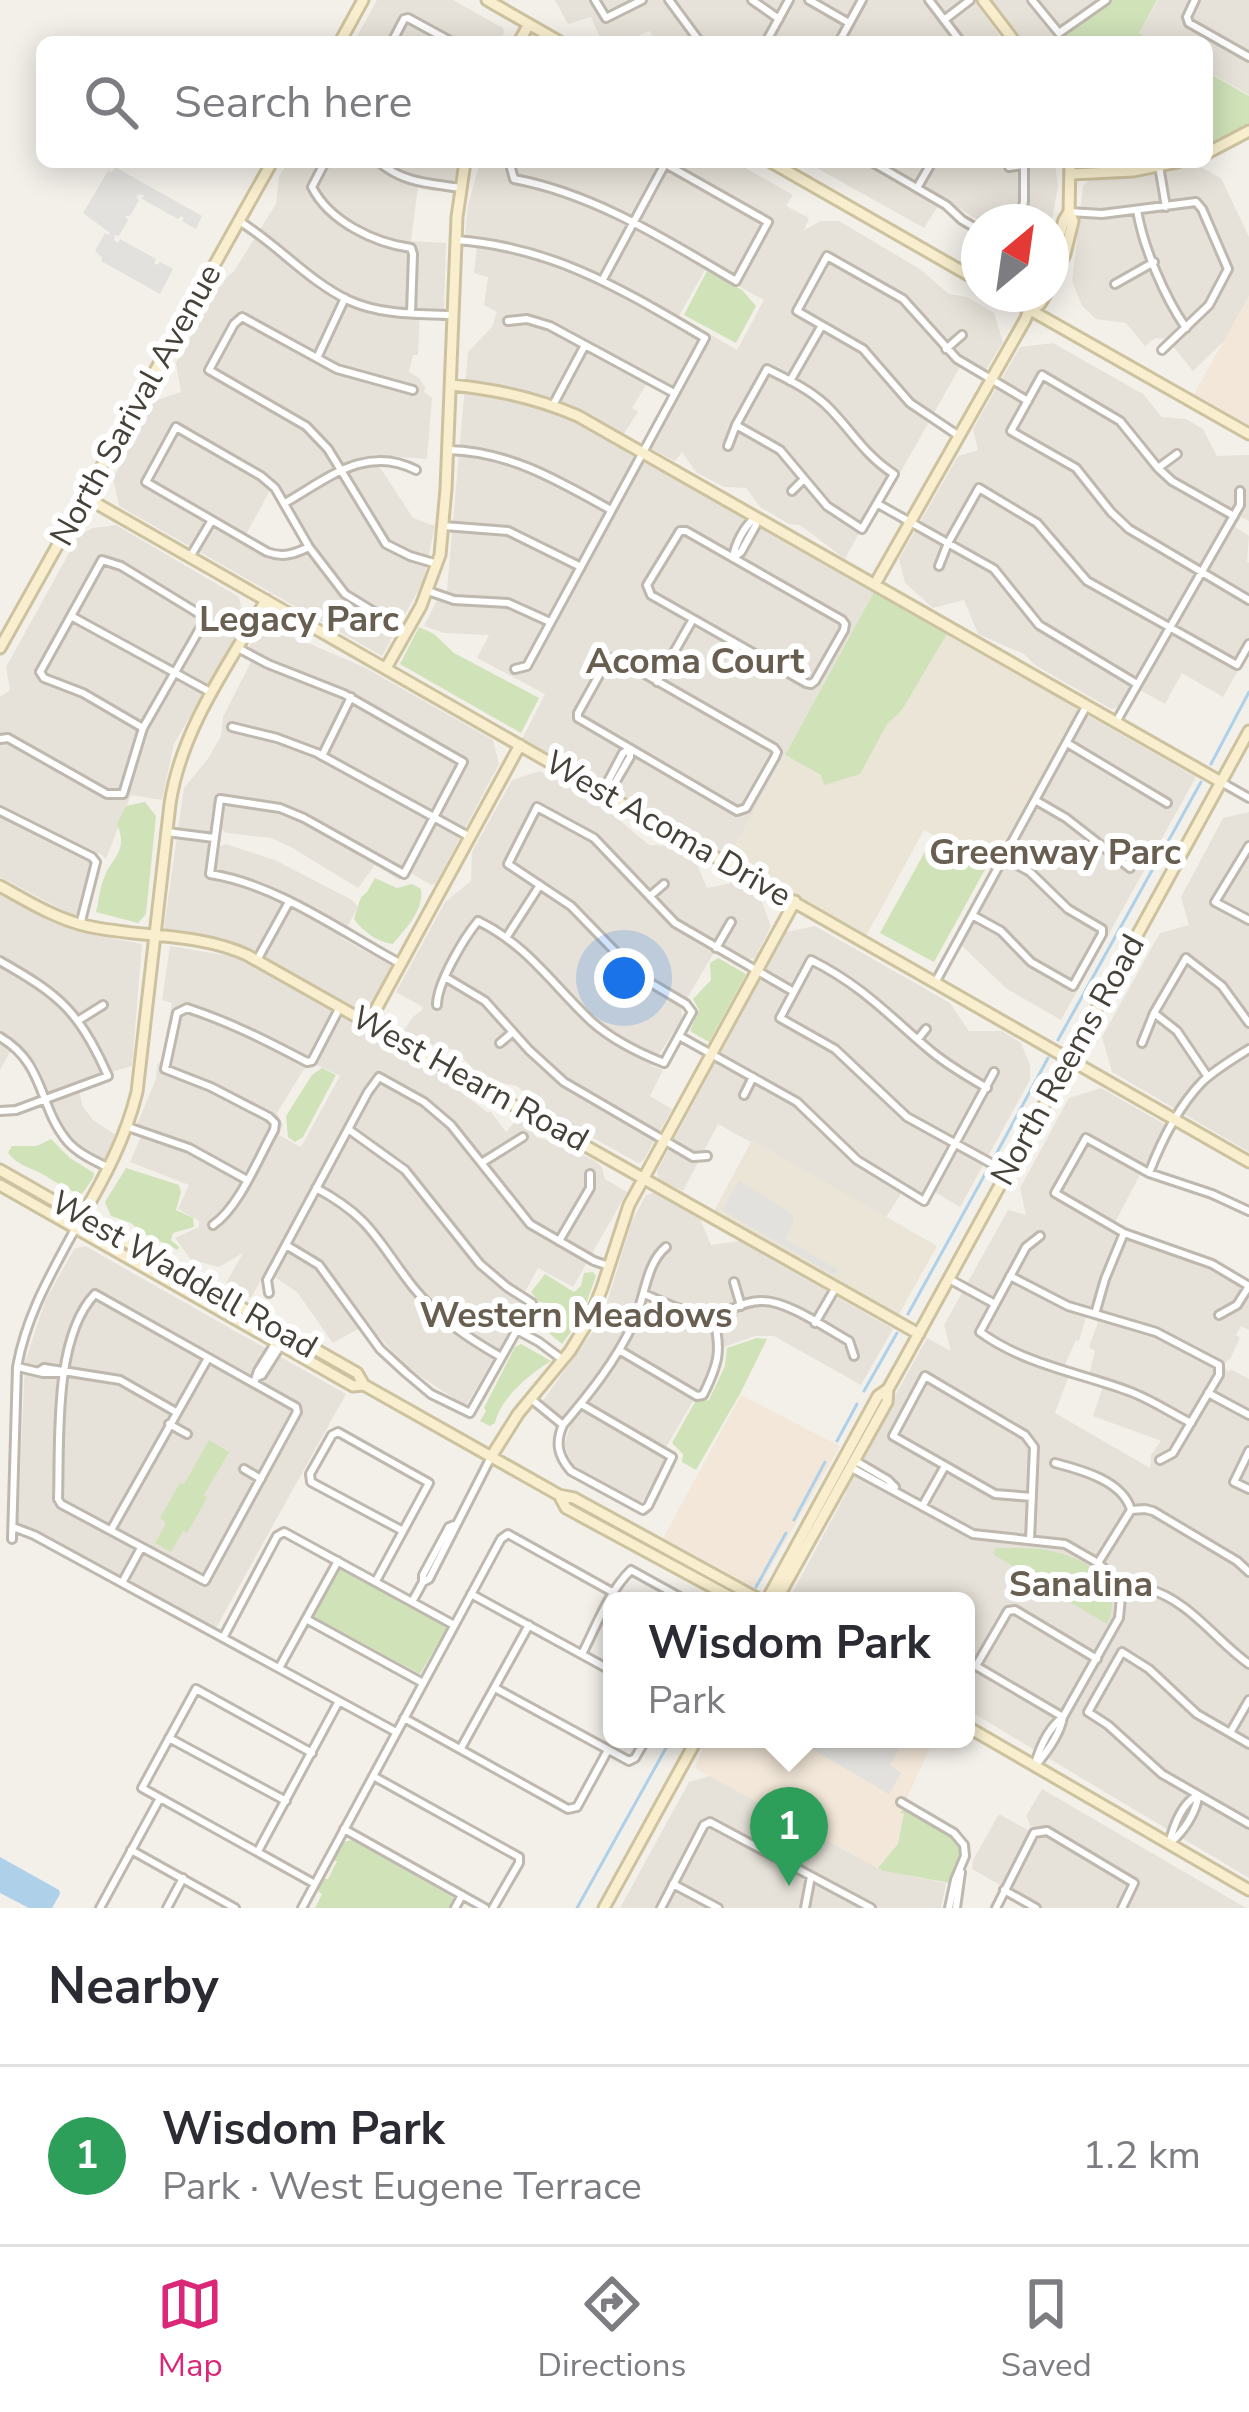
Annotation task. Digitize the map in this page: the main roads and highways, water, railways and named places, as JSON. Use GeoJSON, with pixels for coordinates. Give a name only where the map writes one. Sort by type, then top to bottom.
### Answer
{"type":"FeatureCollection","features":[{"type":"Feature","properties":{"kind":"water"},"geometry":{"type":"Polygon","coordinates":[[[0,1857],[59,1890],[52,1908],[29,1908],[0,1893],[0,1857]]]}},
{"type":"Feature","properties":{"kind":"waterway"},"geometry":{"type":"LineString","coordinates":[[1211,764],[1249,692]]}},
{"type":"Feature","properties":{"kind":"waterway"},"geometry":{"type":"LineString","coordinates":[[1058,1040],[1201,782]]}},
{"type":"Feature","properties":{"kind":"waterway"},"geometry":{"type":"LineString","coordinates":[[993,1160],[1048,1058]]}},
{"type":"Feature","properties":{"kind":"waterway"},"geometry":{"type":"LineString","coordinates":[[908,1314],[989,1167]]}},
{"type":"Feature","properties":{"kind":"waterway"},"geometry":{"type":"LineString","coordinates":[[864,1391],[897,1333]]}},
{"type":"Feature","properties":{"kind":"waterway"},"geometry":{"type":"LineString","coordinates":[[837,1441],[857,1404]]}},
{"type":"Feature","properties":{"kind":"waterway"},"geometry":{"type":"LineString","coordinates":[[794,1520],[825,1462]]}},
{"type":"Feature","properties":{"kind":"waterway"},"geometry":{"type":"LineString","coordinates":[[756,1587],[786,1533]]}},
{"type":"Feature","properties":{"kind":"waterway"},"geometry":{"type":"LineString","coordinates":[[577,1908],[666,1748]]}},
{"type":"Feature","properties":{"kind":"place","name":"Wisdom Park"},"geometry":{"type":"Point","coordinates":[789,1886]}},
{"type":"Feature","properties":{"kind":"district","name":"Legacy Parc"},"geometry":{"type":"Point","coordinates":[299,619]}},
{"type":"Feature","properties":{"kind":"district","name":"Acoma Court"},"geometry":{"type":"Point","coordinates":[695,661]}},
{"type":"Feature","properties":{"kind":"district","name":"Greenway Parc"},"geometry":{"type":"Point","coordinates":[1055,852]}},
{"type":"Feature","properties":{"kind":"district","name":"Western Meadows"},"geometry":{"type":"Point","coordinates":[576,1315]}},
{"type":"Feature","properties":{"kind":"district","name":"Sanalina"},"geometry":{"type":"Point","coordinates":[1081,1584]}}]}
